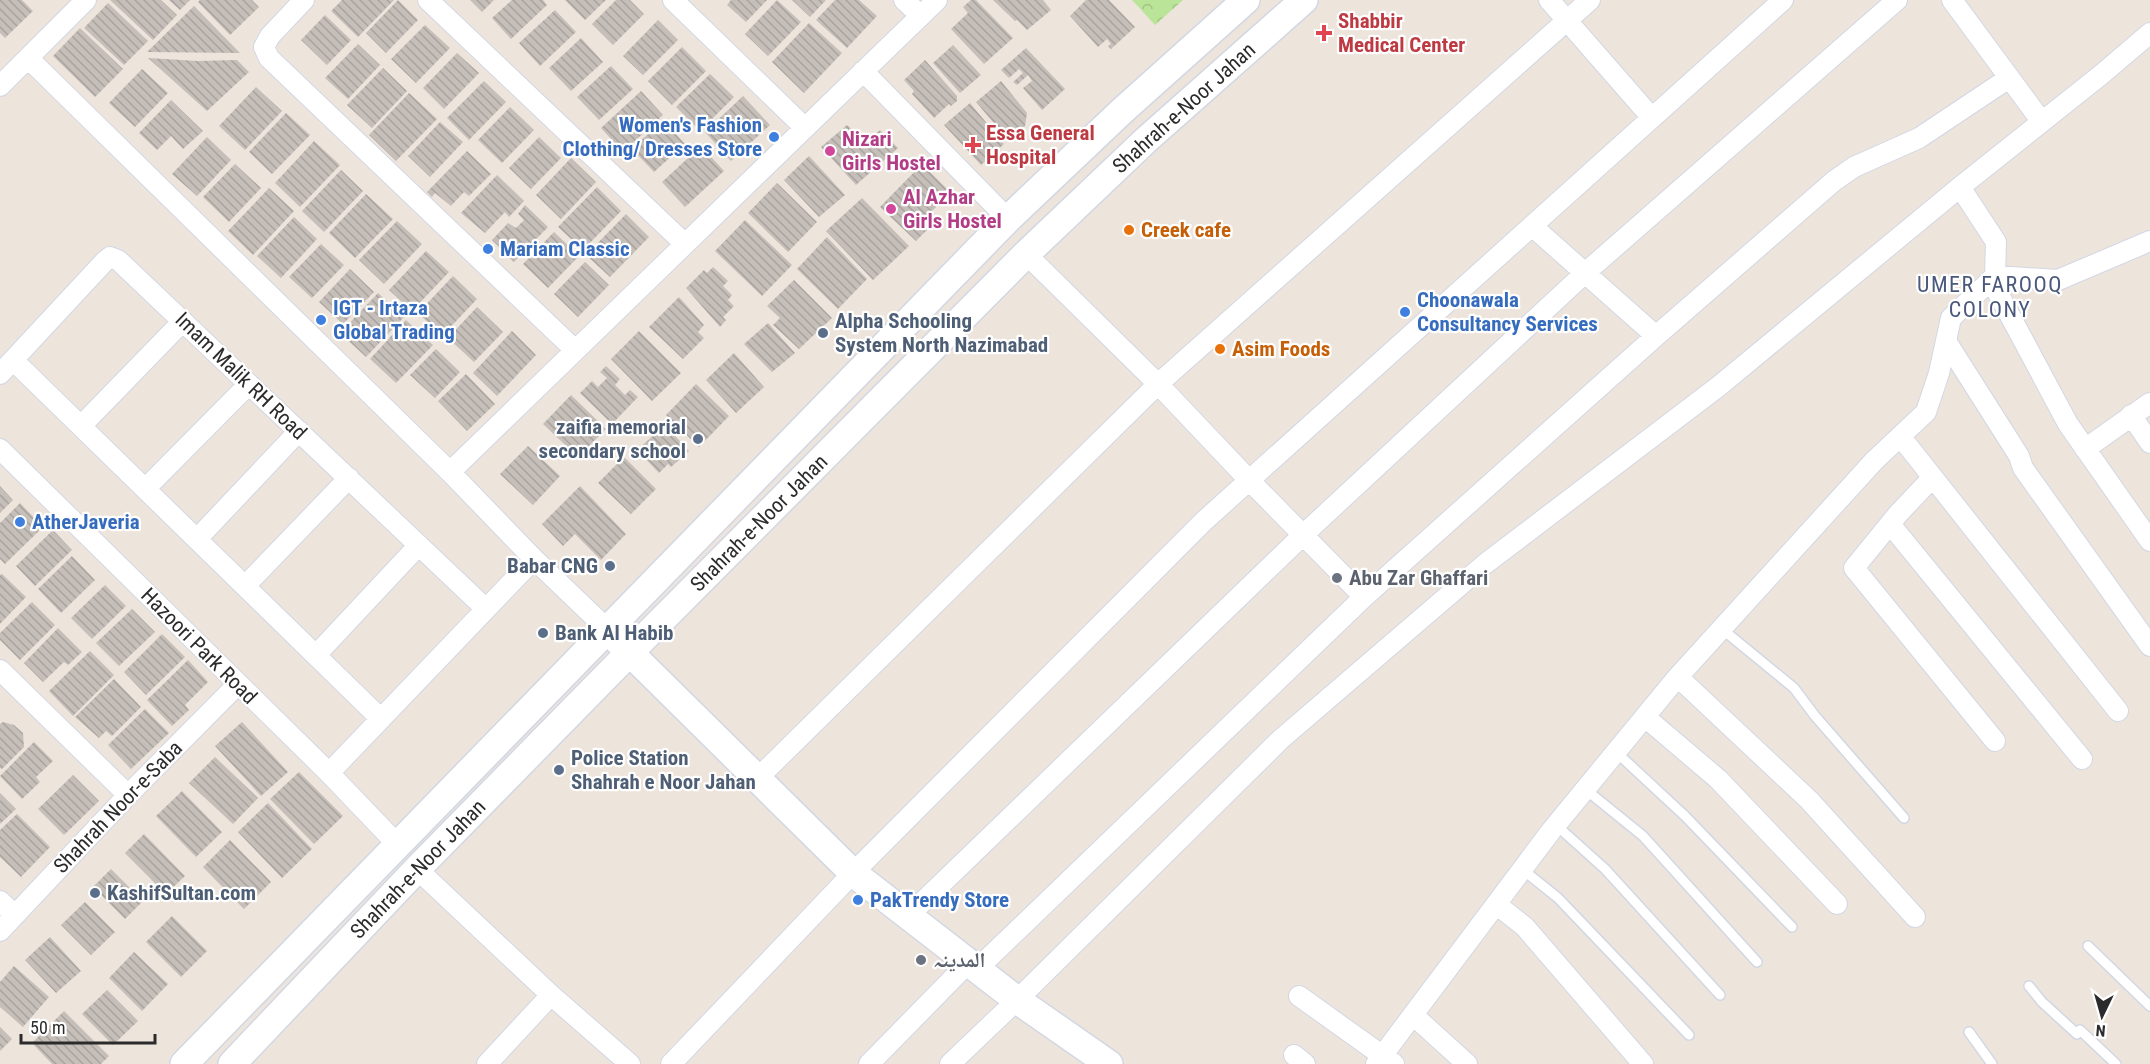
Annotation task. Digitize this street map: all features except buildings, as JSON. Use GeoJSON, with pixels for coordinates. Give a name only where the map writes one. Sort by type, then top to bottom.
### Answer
{"type":"FeatureCollection","features":[{"type":"Feature","properties":{"kind":"main road","name":"Shahrah-e-Noor Jahan"},"geometry":{"type":"LineString","coordinates":[[184,1064],[1008,219],[1122,111],[1245,0]]}},
{"type":"Feature","properties":{"kind":"main road","name":"Shahrah-e-Noor Jahan"},"geometry":{"type":"LineString","coordinates":[[237,1059],[417,869],[1026,254],[1146,140],[1304,0]]}},
{"type":"Feature","properties":{"kind":"main road"},"geometry":{"type":"LineString","coordinates":[[1122,111],[1146,140]]}},
{"type":"Feature","properties":{"kind":"main road"},"geometry":{"type":"LineString","coordinates":[[607,629],[853,873],[1017,1000],[1109,1064]]}},
{"type":"Feature","properties":{"kind":"main road"},"geometry":{"type":"LineString","coordinates":[[217,1030],[237,1059]]}},
{"type":"Feature","properties":{"kind":"street"},"geometry":{"type":"LineString","coordinates":[[0,86],[86,0]]}},
{"type":"Feature","properties":{"kind":"street"},"geometry":{"type":"LineString","coordinates":[[304,0],[270,36],[264,47],[269,58],[575,350]]}},
{"type":"Feature","properties":{"kind":"street"},"geometry":{"type":"LineString","coordinates":[[428,0],[685,244]]}},
{"type":"Feature","properties":{"kind":"street"},"geometry":{"type":"LineString","coordinates":[[673,0],[805,128]]}},
{"type":"Feature","properties":{"kind":"street"},"geometry":{"type":"LineString","coordinates":[[904,0],[921,16]]}},
{"type":"Feature","properties":{"kind":"street"},"geometry":{"type":"LineString","coordinates":[[450,471],[937,0]]}},
{"type":"Feature","properties":{"kind":"street"},"geometry":{"type":"LineString","coordinates":[[1549,0],[1652,118]]}},
{"type":"Feature","properties":{"kind":"street"},"geometry":{"type":"LineString","coordinates":[[757,779],[1158,384],[1590,0]]}},
{"type":"Feature","properties":{"kind":"street"},"geometry":{"type":"LineString","coordinates":[[671,1064],[853,873],[1204,521],[1783,0]]}},
{"type":"Feature","properties":{"kind":"street"},"geometry":{"type":"LineString","coordinates":[[908,916],[1303,535],[1585,273],[1897,0]]}},
{"type":"Feature","properties":{"kind":"street"},"geometry":{"type":"LineString","coordinates":[[1952,0],[2042,122]]}},
{"type":"Feature","properties":{"kind":"street"},"geometry":{"type":"LineString","coordinates":[[950,1064],[1281,739],[1485,564],[1719,386],[2150,33]]}},
{"type":"Feature","properties":{"kind":"street"},"geometry":{"type":"LineString","coordinates":[[28,58],[450,471],[534,559],[607,629]]}},
{"type":"Feature","properties":{"kind":"street"},"geometry":{"type":"LineString","coordinates":[[863,71],[1008,219]]}},
{"type":"Feature","properties":{"kind":"street"},"geometry":{"type":"LineString","coordinates":[[870,1064],[1364,597],[1656,336],[1854,167],[1919,138],[2009,78]]}},
{"type":"Feature","properties":{"kind":"street"},"geometry":{"type":"LineString","coordinates":[[1960,188],[1996,242],[1993,278],[2068,424],[2150,541]]}},
{"type":"Feature","properties":{"kind":"street"},"geometry":{"type":"LineString","coordinates":[[1532,226],[1656,336]]}},
{"type":"Feature","properties":{"kind":"street"},"geometry":{"type":"LineString","coordinates":[[1299,996],[1384,1061],[1413,1015],[1522,869],[1678,677],[1874,461],[1926,412],[1939,373],[1951,318],[1993,278],[2058,280],[2147,249]]}},
{"type":"Feature","properties":{"kind":"street"},"geometry":{"type":"LineString","coordinates":[[1026,254],[1158,384],[1364,597]]}},
{"type":"Feature","properties":{"kind":"street","name":"Imam Malik RH Road"},"geometry":{"type":"LineString","coordinates":[[7,367],[110,257],[118,260],[486,609]]}},
{"type":"Feature","properties":{"kind":"street"},"geometry":{"type":"LineString","coordinates":[[81,426],[183,321]]}},
{"type":"Feature","properties":{"kind":"street"},"geometry":{"type":"LineString","coordinates":[[1946,340],[2019,456],[2023,468],[2150,646]]}},
{"type":"Feature","properties":{"kind":"street"},"geometry":{"type":"LineString","coordinates":[[7,367],[81,426],[381,719]]}},
{"type":"Feature","properties":{"kind":"street"},"geometry":{"type":"LineString","coordinates":[[145,489],[249,384]]}},
{"type":"Feature","properties":{"kind":"street"},"geometry":{"type":"LineString","coordinates":[[2085,449],[2150,403]]}},
{"type":"Feature","properties":{"kind":"street"},"geometry":{"type":"LineString","coordinates":[[2131,415],[2150,443]]}},
{"type":"Feature","properties":{"kind":"street"},"geometry":{"type":"LineString","coordinates":[[197,539],[299,431]]}},
{"type":"Feature","properties":{"kind":"street"},"geometry":{"type":"LineString","coordinates":[[1900,436],[2118,711]]}},
{"type":"Feature","properties":{"kind":"street","name":"Hazoori Park Road"},"geometry":{"type":"LineString","coordinates":[[0,449],[329,773],[397,844]]}},
{"type":"Feature","properties":{"kind":"street"},"geometry":{"type":"LineString","coordinates":[[245,586],[349,478]]}},
{"type":"Feature","properties":{"kind":"street"},"geometry":{"type":"LineString","coordinates":[[1932,478],[1854,568],[1995,741]]}},
{"type":"Feature","properties":{"kind":"street"},"geometry":{"type":"LineString","coordinates":[[1890,524],[2082,759]]}},
{"type":"Feature","properties":{"kind":"street"},"geometry":{"type":"LineString","coordinates":[[315,655],[419,545]]}},
{"type":"Feature","properties":{"kind":"street"},"geometry":{"type":"LineString","coordinates":[[329,773],[534,559]]}},
{"type":"Feature","properties":{"kind":"street"},"geometry":{"type":"LineString","coordinates":[[0,670],[128,795]]}},
{"type":"Feature","properties":{"kind":"street"},"geometry":{"type":"LineString","coordinates":[[1678,677],[1809,800],[1916,918]]}},
{"type":"Feature","properties":{"kind":"street","name":"Shahrah Noor-e-Saba"},"geometry":{"type":"LineString","coordinates":[[0,931],[128,795],[238,684]]}},
{"type":"Feature","properties":{"kind":"street"},"geometry":{"type":"LineString","coordinates":[[1645,717],[1718,779],[1837,904]]}},
{"type":"Feature","properties":{"kind":"street"},"geometry":{"type":"LineString","coordinates":[[417,869],[551,995],[630,1064]]}},
{"type":"Feature","properties":{"kind":"street"},"geometry":{"type":"LineString","coordinates":[[0,901],[15,915]]}},
{"type":"Feature","properties":{"kind":"street"},"geometry":{"type":"LineString","coordinates":[[1496,904],[1525,927],[1643,1064]]}},
{"type":"Feature","properties":{"kind":"street"},"geometry":{"type":"LineString","coordinates":[[487,1064],[551,995]]}},
{"type":"Feature","properties":{"kind":"street"},"geometry":{"type":"LineString","coordinates":[[1413,1015],[1467,1064]]}},
{"type":"Feature","properties":{"kind":"lane"},"geometry":{"type":"LineString","coordinates":[[1722,629],[1794,688],[1815,716],[1904,818]]}},
{"type":"Feature","properties":{"kind":"lane"},"geometry":{"type":"LineString","coordinates":[[1616,752],[1685,816],[1792,927]]}},
{"type":"Feature","properties":{"kind":"lane"},"geometry":{"type":"LineString","coordinates":[[1585,789],[1643,836],[1756,962]]}},
{"type":"Feature","properties":{"kind":"lane"},"geometry":{"type":"LineString","coordinates":[[1556,825],[1605,869],[1720,995]]}},
{"type":"Feature","properties":{"kind":"lane"},"geometry":{"type":"LineString","coordinates":[[1522,869],[1558,898],[1689,1035]]}},
{"type":"Feature","properties":{"kind":"lane"},"geometry":{"type":"LineString","coordinates":[[2088,946],[2150,1006]]}},
{"type":"Feature","properties":{"kind":"lane"},"geometry":{"type":"LineString","coordinates":[[2029,986],[2042,1002],[2077,1034],[2080,1030],[2116,1064]]}},
{"type":"Feature","properties":{"kind":"lane"},"geometry":{"type":"LineString","coordinates":[[1969,1032],[1992,1064]]}},
{"type":"Feature","properties":{"kind":"green space"},"geometry":{"type":"Polygon","coordinates":[[[1132,0],[1183,0],[1155,25],[1132,0]]]}},
{"type":"Feature","properties":{"kind":"place","name":"Shabbir Medical Center"},"geometry":{"type":"Point","coordinates":[1324,33]}},
{"type":"Feature","properties":{"kind":"place","name":"Women's Fashion Clothing/ Dresses Store"},"geometry":{"type":"Point","coordinates":[774,137]}},
{"type":"Feature","properties":{"kind":"place","name":"Essa General Hospital"},"geometry":{"type":"Point","coordinates":[973,145]}},
{"type":"Feature","properties":{"kind":"place","name":"Nizari Girls Hostel"},"geometry":{"type":"Point","coordinates":[830,151]}},
{"type":"Feature","properties":{"kind":"place","name":"Al Azhar Girls Hostel"},"geometry":{"type":"Point","coordinates":[891,209]}},
{"type":"Feature","properties":{"kind":"place","name":"Creek cafe"},"geometry":{"type":"Point","coordinates":[1129,230]}},
{"type":"Feature","properties":{"kind":"place","name":"Mariam Classic"},"geometry":{"type":"Point","coordinates":[488,249]}},
{"type":"Feature","properties":{"kind":"place","name":"Choonawala Consultancy Services"},"geometry":{"type":"Point","coordinates":[1405,312]}},
{"type":"Feature","properties":{"kind":"place","name":"IGT - Irtaza Global Trading"},"geometry":{"type":"Point","coordinates":[321,320]}},
{"type":"Feature","properties":{"kind":"place","name":"Alpha Schooling System North Nazimabad"},"geometry":{"type":"Point","coordinates":[823,333]}},
{"type":"Feature","properties":{"kind":"place","name":"Asim Foods"},"geometry":{"type":"Point","coordinates":[1220,349]}},
{"type":"Feature","properties":{"kind":"place","name":"zaifia memorial secondary school"},"geometry":{"type":"Point","coordinates":[698,439]}},
{"type":"Feature","properties":{"kind":"place","name":"AtherJaveria"},"geometry":{"type":"Point","coordinates":[20,522]}},
{"type":"Feature","properties":{"kind":"place","name":"Babar CNG"},"geometry":{"type":"Point","coordinates":[610,566]}},
{"type":"Feature","properties":{"kind":"place","name":"Abu Zar Ghaffari"},"geometry":{"type":"Point","coordinates":[1337,578]}},
{"type":"Feature","properties":{"kind":"place","name":"Bank Al Habib"},"geometry":{"type":"Point","coordinates":[543,633]}},
{"type":"Feature","properties":{"kind":"place","name":"Police Station Shahrah e Noor Jahan"},"geometry":{"type":"Point","coordinates":[559,770]}},
{"type":"Feature","properties":{"kind":"place","name":"KashifSultan.com"},"geometry":{"type":"Point","coordinates":[95,893]}},
{"type":"Feature","properties":{"kind":"place","name":"PakTrendy Store"},"geometry":{"type":"Point","coordinates":[858,900]}},
{"type":"Feature","properties":{"kind":"place","name":"المدینہ"},"geometry":{"type":"Point","coordinates":[921,960]}},
{"type":"Feature","properties":{"kind":"district","name":"UMER FAROOQ COLONY"},"geometry":{"type":"Point","coordinates":[1990,296]}}]}
